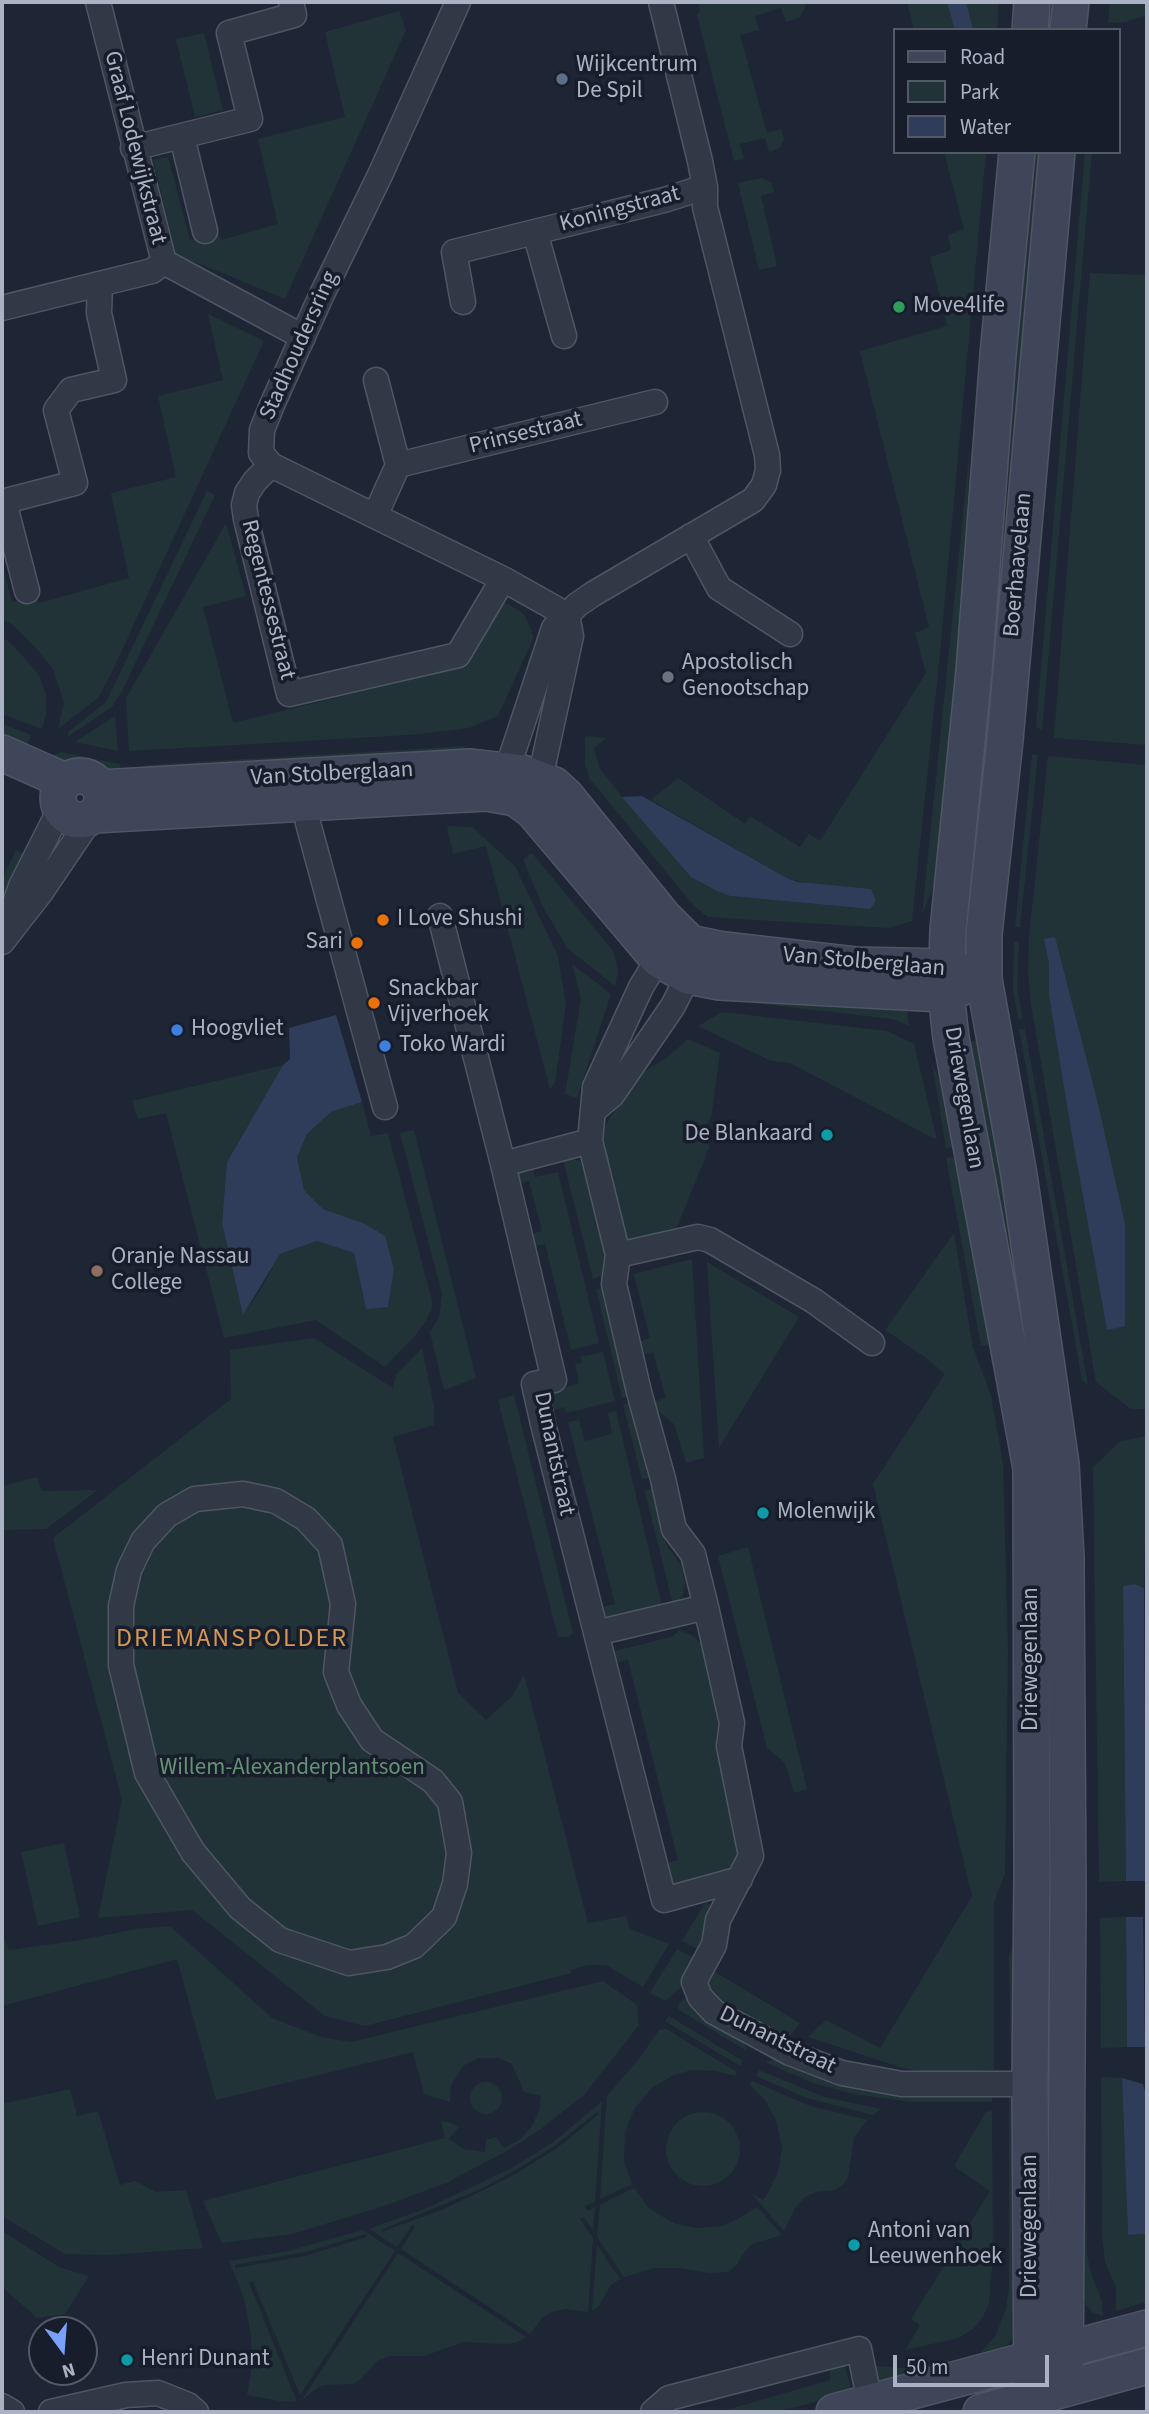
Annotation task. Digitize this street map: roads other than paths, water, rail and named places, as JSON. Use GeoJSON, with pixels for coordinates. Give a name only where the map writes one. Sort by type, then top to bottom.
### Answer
{"type":"FeatureCollection","features":[{"type":"Feature","properties":{"kind":"street","name":"Graaf Lodewijkstraat"},"geometry":{"type":"LineString","coordinates":[[98,2],[164,262],[303,337]]}},
{"type":"Feature","properties":{"kind":"street"},"geometry":{"type":"LineString","coordinates":[[133,148],[250,119],[229,33],[294,15],[291,2]]}},
{"type":"Feature","properties":{"kind":"street","name":"Stadhoudersring"},"geometry":{"type":"LineString","coordinates":[[271,465],[261,453],[262,430],[458,2]]}},
{"type":"Feature","properties":{"kind":"street"},"geometry":{"type":"LineString","coordinates":[[521,782],[521,728],[554,628],[593,594],[753,500],[764,485],[768,470],[767,455],[705,207],[705,187],[661,2]]}},
{"type":"Feature","properties":{"kind":"street"},"geometry":{"type":"LineString","coordinates":[[1030,28],[1032,2]]}},
{"type":"Feature","properties":{"kind":"street"},"geometry":{"type":"LineString","coordinates":[[1068,28],[1071,2]]}},
{"type":"Feature","properties":{"kind":"street"},"geometry":{"type":"LineString","coordinates":[[182,137],[205,231]]}},
{"type":"Feature","properties":{"kind":"street","name":"Boerhaavelaan"},"geometry":{"type":"LineString","coordinates":[[946,980],[1017,154]]}},
{"type":"Feature","properties":{"kind":"street","name":"Boerhaavelaan"},"geometry":{"type":"LineString","coordinates":[[984,979],[984,934],[1057,154]]}},
{"type":"Feature","properties":{"kind":"street","name":"Koningstraat"},"geometry":{"type":"LineString","coordinates":[[463,302],[454,252],[705,187]]}},
{"type":"Feature","properties":{"kind":"street","name":"Koningstraat"},"geometry":{"type":"LineString","coordinates":[[535,232],[564,336]]}},
{"type":"Feature","properties":{"kind":"street"},"geometry":{"type":"LineString","coordinates":[[2,308],[152,271],[164,262]]}},
{"type":"Feature","properties":{"kind":"street"},"geometry":{"type":"LineString","coordinates":[[27,591],[3,502],[75,483],[56,410],[71,390],[114,380],[99,313],[100,284]]}},
{"type":"Feature","properties":{"kind":"street"},"geometry":{"type":"LineString","coordinates":[[375,516],[398,465],[376,380]]}},
{"type":"Feature","properties":{"kind":"street","name":"Prinsestraat"},"geometry":{"type":"LineString","coordinates":[[398,465],[655,402]]}},
{"type":"Feature","properties":{"kind":"street"},"geometry":{"type":"LineString","coordinates":[[271,465],[503,579],[567,615],[571,636],[550,735],[521,782]]}},
{"type":"Feature","properties":{"kind":"street","name":"Regentessestraat"},"geometry":{"type":"LineString","coordinates":[[271,465],[255,481],[247,493],[244,505],[289,694],[458,655],[503,579]]}},
{"type":"Feature","properties":{"kind":"street"},"geometry":{"type":"LineString","coordinates":[[691,536],[719,588],[790,634]]}},
{"type":"Feature","properties":{"kind":"street","name":"Van Stolberglaan"},"geometry":{"type":"LineString","coordinates":[[2,753],[78,802],[471,767],[521,782],[532,810],[657,959],[689,960],[724,950],[856,965],[946,980],[984,979]]}},
{"type":"Feature","properties":{"kind":"street"},"geometry":{"type":"LineString","coordinates":[[2,775],[78,802],[41,892],[2,942]]}},
{"type":"Feature","properties":{"kind":"street"},"geometry":{"type":"LineString","coordinates":[[521,782],[554,785],[566,796],[663,916],[689,960],[673,1006],[612,1095],[593,1111]]}},
{"type":"Feature","properties":{"kind":"street"},"geometry":{"type":"LineString","coordinates":[[308,823],[385,1107]]}},
{"type":"Feature","properties":{"kind":"street","name":"Dunantstraat"},"geometry":{"type":"LineString","coordinates":[[440,916],[554,1380],[534,1384],[664,1900],[740,1879]]}},
{"type":"Feature","properties":{"kind":"street","name":"Dunantstraat"},"geometry":{"type":"LineString","coordinates":[[657,959],[641,987],[595,1087],[590,1140],[618,1255],[614,1284],[639,1392],[674,1529],[693,1554],[706,1607],[732,1723],[729,1746],[751,1856],[718,1920],[713,1945],[694,1982],[700,1997],[714,2012],[790,2053],[842,2073],[902,2084],[1030,2084]]}},
{"type":"Feature","properties":{"kind":"street","name":"Driewegenlaan"},"geometry":{"type":"LineString","coordinates":[[984,979],[1017,1163],[1051,1388],[1061,1464],[1066,1559],[1067,2350],[1048,2403]]}},
{"type":"Feature","properties":{"kind":"street","name":"Driewegenlaan"},"geometry":{"type":"LineString","coordinates":[[946,980],[951,1038],[1031,1468],[1032,2359],[1048,2403]]}},
{"type":"Feature","properties":{"kind":"street"},"geometry":{"type":"LineString","coordinates":[[503,1164],[590,1140]]}},
{"type":"Feature","properties":{"kind":"street"},"geometry":{"type":"LineString","coordinates":[[618,1255],[698,1237],[710,1240],[814,1301],[872,1343]]}},
{"type":"Feature","properties":{"kind":"street"},"geometry":{"type":"LineString","coordinates":[[243,1494],[276,1501],[306,1519],[330,1545],[338,1576],[343,1604],[336,1672],[349,1705],[372,1740],[404,1761],[433,1782],[450,1802],[459,1853],[455,1884],[444,1917],[414,1946],[387,1957],[349,1963],[280,1940],[240,1908],[193,1852],[147,1773],[121,1665],[121,1606],[129,1570],[143,1541],[167,1515],[195,1499],[243,1494]]}},
{"type":"Feature","properties":{"kind":"street"},"geometry":{"type":"LineString","coordinates":[[596,1633],[706,1607]]}},
{"type":"Feature","properties":{"kind":"street"},"geometry":{"type":"LineString","coordinates":[[834,2412],[871,2407],[1147,2328]]}},
{"type":"Feature","properties":{"kind":"street"},"geometry":{"type":"LineString","coordinates":[[653,2412],[670,2398],[859,2349],[871,2407]]}},
{"type":"Feature","properties":{"kind":"street"},"geometry":{"type":"LineString","coordinates":[[981,2412],[1048,2403],[1147,2366]]}},
{"type":"Feature","properties":{"kind":"street"},"geometry":{"type":"LineString","coordinates":[[51,2412],[126,2395],[158,2393],[188,2405],[196,2412]]}},
{"type":"Feature","properties":{"kind":"street"},"geometry":{"type":"LineString","coordinates":[[2,2406],[12,2412]]}},
{"type":"Feature","properties":{"kind":"water"},"geometry":{"type":"Polygon","coordinates":[[[947,2],[966,2],[972,28],[954,28],[947,2]]]}},
{"type":"Feature","properties":{"kind":"water"},"geometry":{"type":"Polygon","coordinates":[[[642,796],[787,878],[798,882],[871,889],[876,901],[870,909],[730,896],[719,892],[691,877],[622,797],[642,796]]]}},
{"type":"Feature","properties":{"kind":"water"},"geometry":{"type":"Polygon","coordinates":[[[1055,937],[1098,1104],[1125,1224],[1125,1326],[1107,1330],[1049,996],[1049,964],[1044,939],[1055,937]]]}},
{"type":"Feature","properties":{"kind":"water"},"geometry":{"type":"Polygon","coordinates":[[[336,1015],[362,1102],[331,1112],[307,1134],[297,1157],[304,1190],[323,1209],[363,1223],[385,1236],[394,1269],[388,1307],[366,1309],[354,1253],[317,1241],[280,1254],[243,1315],[222,1223],[227,1162],[283,1065],[290,1059],[289,1028],[336,1015]]]}},
{"type":"Feature","properties":{"kind":"water"},"geometry":{"type":"Polygon","coordinates":[[[1135,1584],[1144,1588],[1146,1881],[1126,1881],[1123,1586],[1135,1584]]]}},
{"type":"Feature","properties":{"kind":"water"},"geometry":{"type":"Polygon","coordinates":[[[1126,1917],[1143,1917],[1145,2047],[1127,2047],[1126,1917]]]}},
{"type":"Feature","properties":{"kind":"water"},"geometry":{"type":"Polygon","coordinates":[[[1122,2078],[1143,2084],[1147,2100],[1147,2234],[1128,2235],[1122,2078]]]}},
{"type":"Feature","properties":{"kind":"place","name":"Wijkcentrum De Spil"},"geometry":{"type":"Point","coordinates":[562,79]}},
{"type":"Feature","properties":{"kind":"place","name":"Move4life"},"geometry":{"type":"Point","coordinates":[899,307]}},
{"type":"Feature","properties":{"kind":"place","name":"Apostolisch Genootschap"},"geometry":{"type":"Point","coordinates":[668,677]}},
{"type":"Feature","properties":{"kind":"place","name":"I Love Shushi"},"geometry":{"type":"Point","coordinates":[383,920]}},
{"type":"Feature","properties":{"kind":"place","name":"Sari"},"geometry":{"type":"Point","coordinates":[357,943]}},
{"type":"Feature","properties":{"kind":"place","name":"Snackbar Vijverhoek"},"geometry":{"type":"Point","coordinates":[374,1003]}},
{"type":"Feature","properties":{"kind":"place","name":"Hoogvliet"},"geometry":{"type":"Point","coordinates":[177,1030]}},
{"type":"Feature","properties":{"kind":"place","name":"Toko Wardi"},"geometry":{"type":"Point","coordinates":[385,1046]}},
{"type":"Feature","properties":{"kind":"place","name":"De Blankaard"},"geometry":{"type":"Point","coordinates":[827,1135]}},
{"type":"Feature","properties":{"kind":"place","name":"Oranje Nassau College"},"geometry":{"type":"Point","coordinates":[97,1271]}},
{"type":"Feature","properties":{"kind":"place","name":"Molenwijk"},"geometry":{"type":"Point","coordinates":[763,1513]}},
{"type":"Feature","properties":{"kind":"place","name":"Antoni van Leeuwenhoek"},"geometry":{"type":"Point","coordinates":[854,2245]}},
{"type":"Feature","properties":{"kind":"place","name":"Henri Dunant"},"geometry":{"type":"Point","coordinates":[127,2360]}},
{"type":"Feature","properties":{"kind":"district","name":"DRIEMANSPOLDER"},"geometry":{"type":"Point","coordinates":[232,1640]}},
{"type":"Feature","properties":{"kind":"park label","name":"Willem-Alexanderplantsoen"},"geometry":{"type":"Point","coordinates":[292,1769]}}]}
